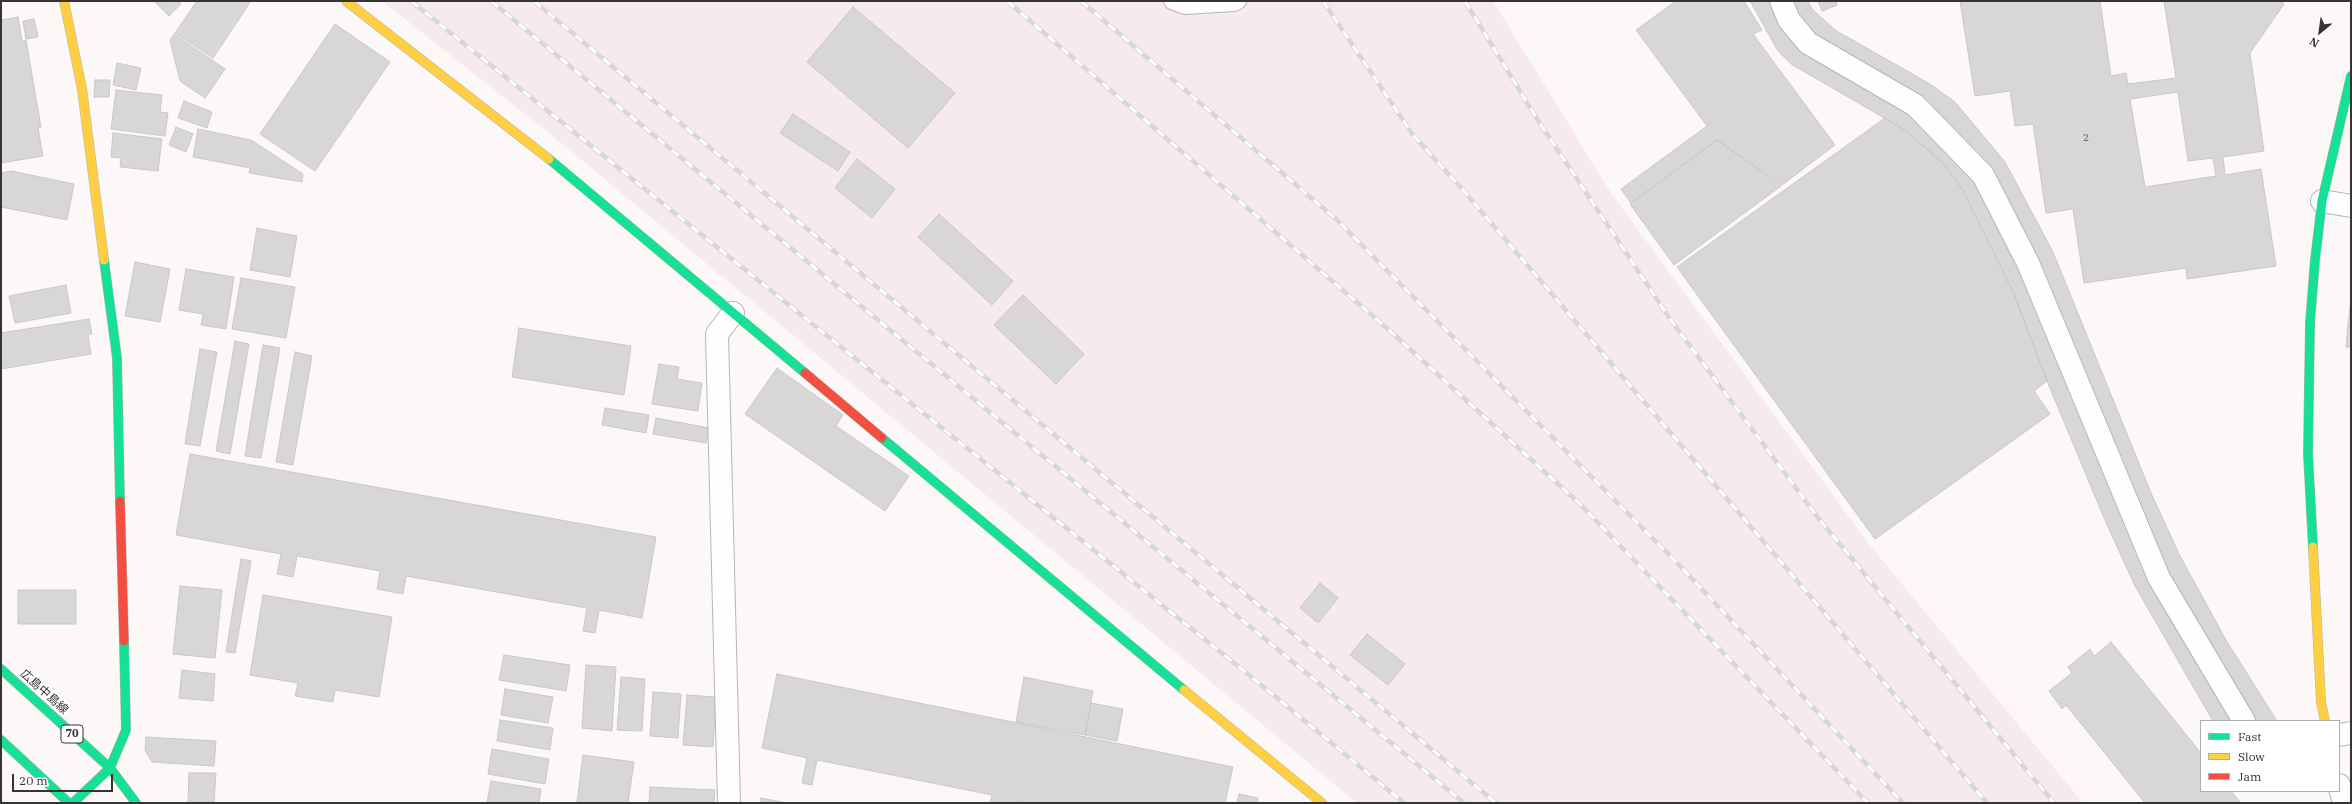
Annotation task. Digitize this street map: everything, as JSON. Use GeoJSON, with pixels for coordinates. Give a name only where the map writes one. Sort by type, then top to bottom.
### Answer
{"type":"FeatureCollection","features":[{"type":"Feature","properties":{"kind":"street"},"geometry":{"type":"LineString","coordinates":[[64,1],[82,89],[117,358],[126,730],[110,768],[73,803]]}},
{"type":"Feature","properties":{"kind":"street"},"geometry":{"type":"LineString","coordinates":[[346,1],[563,170],[1088,611],[1322,803]]}},
{"type":"Feature","properties":{"kind":"street"},"geometry":{"type":"LineString","coordinates":[[1781,1],[1789,20],[1808,43],[1915,105],[1983,175],[2028,263],[2159,578],[2243,720]]}},
{"type":"Feature","properties":{"kind":"street"},"geometry":{"type":"LineString","coordinates":[[2325,720],[2320,694],[2308,454],[2310,323],[2322,201],[2338,126],[2351,76]]}},
{"type":"Feature","properties":{"kind":"street"},"geometry":{"type":"LineString","coordinates":[[2322,201],[2351,206]]}},
{"type":"Feature","properties":{"kind":"street"},"geometry":{"type":"LineString","coordinates":[[730,803],[718,334],[733,313]]}},
{"type":"Feature","properties":{"kind":"street","name":"広島中島線"},"geometry":{"type":"LineString","coordinates":[[1,670],[110,768],[136,803]]}},
{"type":"Feature","properties":{"kind":"street"},"geometry":{"type":"LineString","coordinates":[[2340,735],[2351,733]]}},
{"type":"Feature","properties":{"kind":"street"},"geometry":{"type":"LineString","coordinates":[[1,740],[69,803]]}},
{"type":"Feature","properties":{"kind":"street"},"geometry":{"type":"LineString","coordinates":[[2340,789],[2344,803]]}},
{"type":"Feature","properties":{"kind":"lane"},"geometry":{"type":"LineString","coordinates":[[1172,1],[1185,6],[1234,3],[1238,1]]}},
{"type":"Feature","properties":{"kind":"shaded area"},"geometry":{"type":"Polygon","coordinates":[[[382,1],[1493,1],[1611,193],[1869,544],[2083,803],[1357,803],[554,137],[382,1]]]}},
{"type":"Feature","properties":{"kind":"building"},"geometry":{"type":"Polygon","coordinates":[[[154,1],[178,1],[181,4],[169,16],[154,1]]]}},
{"type":"Feature","properties":{"kind":"building"},"geometry":{"type":"Polygon","coordinates":[[[197,1],[251,1],[213,58],[175,33],[197,1]]]}},
{"type":"Feature","properties":{"kind":"building"},"geometry":{"type":"Polygon","coordinates":[[[1676,1],[1744,1],[1762,30],[1753,34],[1835,145],[1782,185],[1717,140],[1631,203],[1621,189],[1707,126],[1636,30],[1676,1]]]}},
{"type":"Feature","properties":{"kind":"building"},"geometry":{"type":"Polygon","coordinates":[[[1750,1],[1808,1],[1812,9],[1835,30],[1930,84],[1955,102],[2005,162],[2053,252],[2151,493],[2180,556],[2226,640],[2276,720],[2212,720],[2135,586],[2104,518],[2047,381],[2014,294],[1961,187],[1943,163],[1905,130],[1791,64],[1778,51],[1750,1]]]}},
{"type":"Feature","properties":{"kind":"building"},"geometry":{"type":"Polygon","coordinates":[[[1818,1],[1836,1],[1837,5],[1822,11],[1818,1]]]}},
{"type":"Feature","properties":{"kind":"building"},"geometry":{"type":"Polygon","coordinates":[[[1960,1],[2100,1],[2111,76],[2126,73],[2128,84],[2176,78],[2164,1],[2281,1],[2284,4],[2250,53],[2264,151],[2223,157],[2225,175],[2261,169],[2276,266],[2187,279],[2186,268],[2084,283],[2073,209],[2046,213],[2033,124],[2015,126],[2010,91],[1975,96],[1960,1]],[[2178,92],[2130,99],[2145,187],[2216,176],[2213,158],[2188,161],[2178,92]]]}},
{"type":"Feature","properties":{"kind":"building"},"geometry":{"type":"Polygon","coordinates":[[[853,7],[955,93],[908,148],[807,62],[853,7]]]}},
{"type":"Feature","properties":{"kind":"building"},"geometry":{"type":"Polygon","coordinates":[[[18,17],[22,41],[26,40],[41,127],[38,128],[43,156],[1,163],[1,20],[18,17]]]}},
{"type":"Feature","properties":{"kind":"building"},"geometry":{"type":"Polygon","coordinates":[[[34,19],[38,37],[26,39],[23,21],[34,19]]]}},
{"type":"Feature","properties":{"kind":"building"},"geometry":{"type":"Polygon","coordinates":[[[335,24],[390,62],[315,171],[260,134],[335,24]]]}},
{"type":"Feature","properties":{"kind":"building"},"geometry":{"type":"Polygon","coordinates":[[[174,34],[225,69],[205,98],[180,81],[170,40],[174,34]]]}},
{"type":"Feature","properties":{"kind":"building"},"geometry":{"type":"Polygon","coordinates":[[[117,63],[141,68],[136,90],[113,85],[117,63]]]}},
{"type":"Feature","properties":{"kind":"building"},"geometry":{"type":"Polygon","coordinates":[[[95,80],[110,80],[109,97],[94,97],[95,80]]]}},
{"type":"Feature","properties":{"kind":"building"},"geometry":{"type":"Polygon","coordinates":[[[116,90],[162,95],[160,112],[168,113],[165,136],[111,129],[116,90]]]}},
{"type":"Feature","properties":{"kind":"building"},"geometry":{"type":"Polygon","coordinates":[[[184,101],[212,112],[207,128],[178,118],[184,101]]]}},
{"type":"Feature","properties":{"kind":"building"},"geometry":{"type":"Polygon","coordinates":[[[793,114],[850,152],[838,171],[780,133],[793,114]]]}},
{"type":"Feature","properties":{"kind":"building"},"geometry":{"type":"Polygon","coordinates":[[[1885,118],[1905,130],[1943,163],[1964,192],[2014,294],[2047,381],[2034,391],[2050,414],[1875,539],[1677,267],[1885,118]]]}},
{"type":"Feature","properties":{"kind":"building"},"geometry":{"type":"Polygon","coordinates":[[[176,127],[193,134],[186,152],[169,145],[176,127]]]}},
{"type":"Feature","properties":{"kind":"building"},"geometry":{"type":"Polygon","coordinates":[[[198,129],[251,140],[303,174],[302,182],[249,173],[250,168],[193,157],[198,129]]]}},
{"type":"Feature","properties":{"kind":"building"},"geometry":{"type":"Polygon","coordinates":[[[113,133],[162,139],[158,171],[120,167],[121,158],[111,157],[113,133]]]}},
{"type":"Feature","properties":{"kind":"building"},"geometry":{"type":"Polygon","coordinates":[[[1717,140],[1781,186],[1674,265],[1630,204],[1717,140]]]}},
{"type":"Feature","properties":{"kind":"building"},"geometry":{"type":"Polygon","coordinates":[[[857,159],[895,189],[872,218],[835,188],[857,159]]]}},
{"type":"Feature","properties":{"kind":"building"},"geometry":{"type":"Polygon","coordinates":[[[11,171],[74,184],[67,220],[1,207],[1,173],[11,171]]]}},
{"type":"Feature","properties":{"kind":"building"},"geometry":{"type":"Polygon","coordinates":[[[939,214],[1013,281],[992,305],[918,237],[939,214]]]}},
{"type":"Feature","properties":{"kind":"building"},"geometry":{"type":"Polygon","coordinates":[[[257,228],[297,236],[290,277],[250,270],[257,228]]]}},
{"type":"Feature","properties":{"kind":"building"},"geometry":{"type":"Polygon","coordinates":[[[135,262],[170,269],[160,322],[125,316],[135,262]]]}},
{"type":"Feature","properties":{"kind":"building"},"geometry":{"type":"Polygon","coordinates":[[[186,269],[234,277],[226,329],[201,325],[203,314],[179,310],[186,269]]]}},
{"type":"Feature","properties":{"kind":"building"},"geometry":{"type":"Polygon","coordinates":[[[241,278],[295,287],[286,338],[232,329],[241,278]]]}},
{"type":"Feature","properties":{"kind":"building"},"geometry":{"type":"Polygon","coordinates":[[[66,285],[71,313],[15,323],[9,296],[66,285]]]}},
{"type":"Feature","properties":{"kind":"building"},"geometry":{"type":"Polygon","coordinates":[[[1023,295],[1084,354],[1056,384],[994,325],[1023,295]]]}},
{"type":"Feature","properties":{"kind":"building"},"geometry":{"type":"Polygon","coordinates":[[[2351,295],[2351,347],[2346,347],[2351,295]]]}},
{"type":"Feature","properties":{"kind":"building"},"geometry":{"type":"Polygon","coordinates":[[[89,319],[92,334],[88,335],[91,354],[1,369],[1,333],[89,319]]]}},
{"type":"Feature","properties":{"kind":"building"},"geometry":{"type":"Polygon","coordinates":[[[519,328],[631,346],[624,395],[512,377],[519,328]]]}},
{"type":"Feature","properties":{"kind":"building"},"geometry":{"type":"Polygon","coordinates":[[[235,341],[249,344],[230,454],[216,451],[235,341]]]}},
{"type":"Feature","properties":{"kind":"building"},"geometry":{"type":"Polygon","coordinates":[[[263,345],[280,348],[261,458],[245,456],[263,345]]]}},
{"type":"Feature","properties":{"kind":"building"},"geometry":{"type":"Polygon","coordinates":[[[200,349],[217,352],[200,446],[185,444],[200,349]]]}},
{"type":"Feature","properties":{"kind":"building"},"geometry":{"type":"Polygon","coordinates":[[[295,352],[312,356],[293,465],[276,462],[295,352]]]}},
{"type":"Feature","properties":{"kind":"building"},"geometry":{"type":"Polygon","coordinates":[[[659,364],[679,367],[677,379],[702,383],[698,411],[652,404],[659,364]]]}},
{"type":"Feature","properties":{"kind":"building"},"geometry":{"type":"Polygon","coordinates":[[[777,368],[843,415],[836,426],[909,476],[885,511],[745,414],[777,368]]]}},
{"type":"Feature","properties":{"kind":"building"},"geometry":{"type":"Polygon","coordinates":[[[605,408],[649,415],[646,433],[602,425],[605,408]]]}},
{"type":"Feature","properties":{"kind":"building"},"geometry":{"type":"Polygon","coordinates":[[[656,418],[709,428],[706,443],[653,434],[656,418]]]}},
{"type":"Feature","properties":{"kind":"building"},"geometry":{"type":"Polygon","coordinates":[[[190,454],[656,537],[642,618],[599,610],[595,633],[583,631],[587,608],[406,576],[403,594],[377,589],[380,571],[297,556],[293,577],[277,574],[281,554],[176,535],[190,454]]]}},
{"type":"Feature","properties":{"kind":"building"},"geometry":{"type":"Polygon","coordinates":[[[241,559],[251,561],[235,653],[226,652],[241,559]]]}},
{"type":"Feature","properties":{"kind":"building"},"geometry":{"type":"Polygon","coordinates":[[[1320,583],[1338,598],[1318,623],[1300,608],[1320,583]]]}},
{"type":"Feature","properties":{"kind":"building"},"geometry":{"type":"Polygon","coordinates":[[[180,586],[222,590],[215,658],[173,654],[180,586]]]}},
{"type":"Feature","properties":{"kind":"building"},"geometry":{"type":"Polygon","coordinates":[[[18,590],[76,590],[76,624],[18,624],[18,590]]]}},
{"type":"Feature","properties":{"kind":"building"},"geometry":{"type":"Polygon","coordinates":[[[263,595],[392,617],[379,697],[335,690],[333,702],[295,696],[298,683],[250,675],[263,595]]]}},
{"type":"Feature","properties":{"kind":"building"},"geometry":{"type":"Polygon","coordinates":[[[1367,634],[1405,664],[1388,685],[1350,655],[1367,634]]]}},
{"type":"Feature","properties":{"kind":"building"},"geometry":{"type":"Polygon","coordinates":[[[2111,642],[2200,752],[2200,792],[2232,792],[2241,803],[2145,803],[2066,705],[2062,709],[2049,691],[2072,673],[2068,667],[2090,649],[2094,656],[2111,642]]]}},
{"type":"Feature","properties":{"kind":"building"},"geometry":{"type":"Polygon","coordinates":[[[504,655],[570,665],[566,691],[499,680],[504,655]]]}},
{"type":"Feature","properties":{"kind":"building"},"geometry":{"type":"Polygon","coordinates":[[[586,665],[616,667],[612,731],[582,728],[586,665]]]}},
{"type":"Feature","properties":{"kind":"building"},"geometry":{"type":"Polygon","coordinates":[[[182,670],[215,674],[213,701],[179,698],[182,670]]]}},
{"type":"Feature","properties":{"kind":"building"},"geometry":{"type":"Polygon","coordinates":[[[777,674],[1233,767],[1225,803],[1028,803],[1017,801],[1016,803],[990,803],[992,795],[817,760],[812,785],[802,783],[807,758],[762,748],[777,674]]]}},
{"type":"Feature","properties":{"kind":"building"},"geometry":{"type":"Polygon","coordinates":[[[621,677],[645,679],[642,731],[617,730],[621,677]]]}},
{"type":"Feature","properties":{"kind":"building"},"geometry":{"type":"Polygon","coordinates":[[[1024,677],[1093,691],[1085,735],[1016,722],[1024,677]]]}},
{"type":"Feature","properties":{"kind":"building"},"geometry":{"type":"Polygon","coordinates":[[[505,689],[553,697],[548,723],[501,715],[505,689]]]}},
{"type":"Feature","properties":{"kind":"building"},"geometry":{"type":"Polygon","coordinates":[[[653,692],[681,694],[678,738],[650,736],[653,692]]]}},
{"type":"Feature","properties":{"kind":"building"},"geometry":{"type":"Polygon","coordinates":[[[687,695],[716,697],[713,747],[683,745],[687,695]]]}},
{"type":"Feature","properties":{"kind":"building"},"geometry":{"type":"Polygon","coordinates":[[[1091,703],[1123,709],[1117,741],[1085,735],[1091,703]]]}},
{"type":"Feature","properties":{"kind":"building"},"geometry":{"type":"Polygon","coordinates":[[[500,720],[553,728],[550,750],[497,741],[500,720]]]}},
{"type":"Feature","properties":{"kind":"building"},"geometry":{"type":"Polygon","coordinates":[[[146,737],[216,741],[214,766],[152,762],[145,750],[146,737]]]}},
{"type":"Feature","properties":{"kind":"building"},"geometry":{"type":"Polygon","coordinates":[[[492,749],[549,759],[545,784],[488,774],[492,749]]]}},
{"type":"Feature","properties":{"kind":"building"},"geometry":{"type":"Polygon","coordinates":[[[583,755],[634,762],[628,803],[577,803],[583,755]]]}},
{"type":"Feature","properties":{"kind":"building"},"geometry":{"type":"Polygon","coordinates":[[[189,773],[216,773],[214,803],[188,803],[189,773]]]}},
{"type":"Feature","properties":{"kind":"building"},"geometry":{"type":"Polygon","coordinates":[[[491,781],[541,789],[539,803],[487,803],[491,781]]]}},
{"type":"Feature","properties":{"kind":"building"},"geometry":{"type":"Polygon","coordinates":[[[650,787],[715,790],[714,803],[649,803],[650,787]]]}},
{"type":"Feature","properties":{"kind":"building"},"geometry":{"type":"Polygon","coordinates":[[[1239,794],[1258,798],[1257,803],[1237,803],[1239,794]]]}},
{"type":"Feature","properties":{"kind":"building"},"geometry":{"type":"Polygon","coordinates":[[[761,798],[787,803],[760,803],[761,798]]]}},
{"type":"Feature","properties":{"kind":"railway"},"geometry":{"type":"LineString","coordinates":[[411,1],[1254,679],[1404,803]]}},
{"type":"Feature","properties":{"kind":"railway"},"geometry":{"type":"LineString","coordinates":[[491,1],[1464,803]]}},
{"type":"Feature","properties":{"kind":"railway"},"geometry":{"type":"LineString","coordinates":[[534,1],[1496,803]]}},
{"type":"Feature","properties":{"kind":"railway"},"geometry":{"type":"LineString","coordinates":[[1007,1],[1389,330],[1580,504],[1868,803]]}},
{"type":"Feature","properties":{"kind":"railway"},"geometry":{"type":"LineString","coordinates":[[1081,1],[1337,220],[1681,567],[1903,803]]}},
{"type":"Feature","properties":{"kind":"railway"},"geometry":{"type":"LineString","coordinates":[[1323,1],[1413,135],[1463,190],[1987,803]]}},
{"type":"Feature","properties":{"kind":"railway"},"geometry":{"type":"LineString","coordinates":[[1465,1],[1537,119],[1670,319],[1819,519],[2054,803]]}},
{"type":"Feature","properties":{"kind":"traffic: fast"},"geometry":{"type":"LineString","coordinates":[[2313,547],[2308,454],[2310,323],[2315,260],[2322,201],[2351,76]]}},
{"type":"Feature","properties":{"kind":"traffic: fast"},"geometry":{"type":"LineString","coordinates":[[549,159],[805,373]]}},
{"type":"Feature","properties":{"kind":"traffic: fast"},"geometry":{"type":"LineString","coordinates":[[104,260],[117,358],[120,501]]}},
{"type":"Feature","properties":{"kind":"traffic: fast"},"geometry":{"type":"LineString","coordinates":[[882,438],[1184,690]]}},
{"type":"Feature","properties":{"kind":"traffic: fast"},"geometry":{"type":"LineString","coordinates":[[73,803],[110,768],[126,730],[124,641]]}},
{"type":"Feature","properties":{"kind":"traffic: fast"},"geometry":{"type":"LineString","coordinates":[[1,669],[110,768],[136,803]]}},
{"type":"Feature","properties":{"kind":"traffic: fast"},"geometry":{"type":"LineString","coordinates":[[1,740],[69,803]]}},
{"type":"Feature","properties":{"kind":"traffic: slow"},"geometry":{"type":"LineString","coordinates":[[64,1],[82,89],[104,260]]}},
{"type":"Feature","properties":{"kind":"traffic: slow"},"geometry":{"type":"LineString","coordinates":[[346,1],[549,159]]}},
{"type":"Feature","properties":{"kind":"traffic: slow"},"geometry":{"type":"LineString","coordinates":[[2313,547],[2321,702],[2325,720]]}},
{"type":"Feature","properties":{"kind":"traffic: slow"},"geometry":{"type":"LineString","coordinates":[[1184,690],[1322,803]]}},
{"type":"Feature","properties":{"kind":"traffic: jam"},"geometry":{"type":"LineString","coordinates":[[805,373],[882,438]]}},
{"type":"Feature","properties":{"kind":"traffic: jam"},"geometry":{"type":"LineString","coordinates":[[120,501],[124,641]]}}]}
